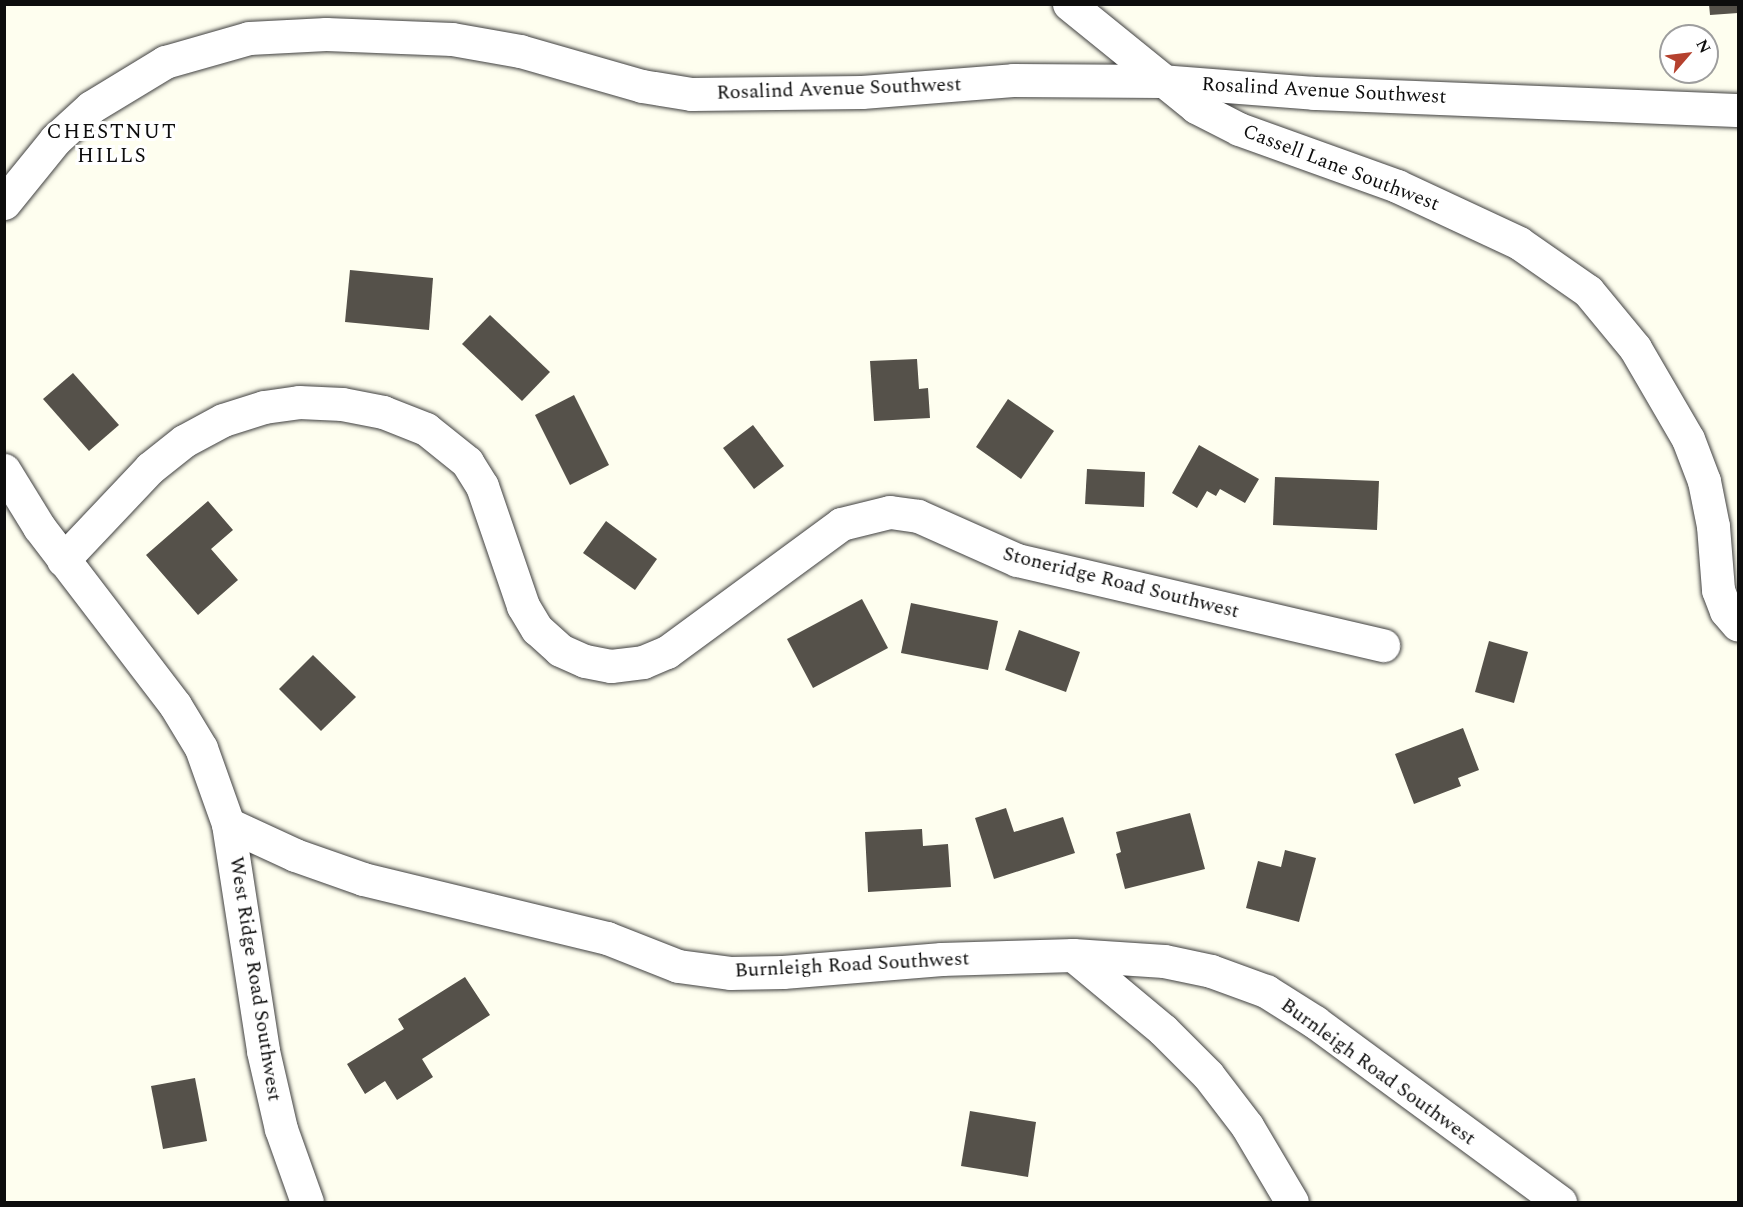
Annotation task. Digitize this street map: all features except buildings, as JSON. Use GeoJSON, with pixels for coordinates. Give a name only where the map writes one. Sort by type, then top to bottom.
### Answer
{"type":"FeatureCollection","features":[{"type":"Feature","properties":{"kind":"street","name":"Cassell Lane Southwest"},"geometry":{"type":"LineString","coordinates":[[1070,4],[1196,107],[1239,129],[1397,186],[1520,243],[1588,291],[1635,348],[1688,439],[1704,482],[1713,526],[1718,590],[1736,623]]}},
{"type":"Feature","properties":{"kind":"street","name":"Rosalind Avenue Southwest"},"geometry":{"type":"LineString","coordinates":[[4,203],[55,140],[90,107],[122,84],[165,62],[249,38],[326,34],[452,39],[520,51],[642,86],[691,94],[862,92],[1013,80],[1162,81],[1314,93],[1738,110]]}},
{"type":"Feature","properties":{"kind":"street","name":"Stoneridge Road Southwest"},"geometry":{"type":"LineString","coordinates":[[63,560],[150,468],[184,441],[223,420],[264,407],[299,402],[342,404],[383,412],[426,429],[467,462],[482,486],[523,606],[544,636],[560,650],[585,661],[611,666],[642,662],[667,652],[841,524],[890,512],[918,516],[1017,560],[1383,645]]}},
{"type":"Feature","properties":{"kind":"street"},"geometry":{"type":"LineString","coordinates":[[4,470],[63,560],[175,705],[201,748],[228,824]]}},
{"type":"Feature","properties":{"kind":"street","name":"Burnleigh Road Southwest"},"geometry":{"type":"LineString","coordinates":[[228,824],[295,855],[363,879],[607,938],[678,966],[730,973],[783,972],[941,959],[1073,955],[1164,961],[1212,971],[1266,992],[1316,1022],[1560,1203]]}},
{"type":"Feature","properties":{"kind":"street","name":"West Ridge Road Southwest"},"geometry":{"type":"LineString","coordinates":[[228,824],[263,1051],[281,1129],[307,1203]]}},
{"type":"Feature","properties":{"kind":"street"},"geometry":{"type":"LineString","coordinates":[[1073,955],[1163,1030],[1208,1075],[1247,1126],[1292,1203]]}},
{"type":"Feature","properties":{"kind":"district","name":"CHESTNUT HILLS"},"geometry":{"type":"Point","coordinates":[112,144]}}]}
